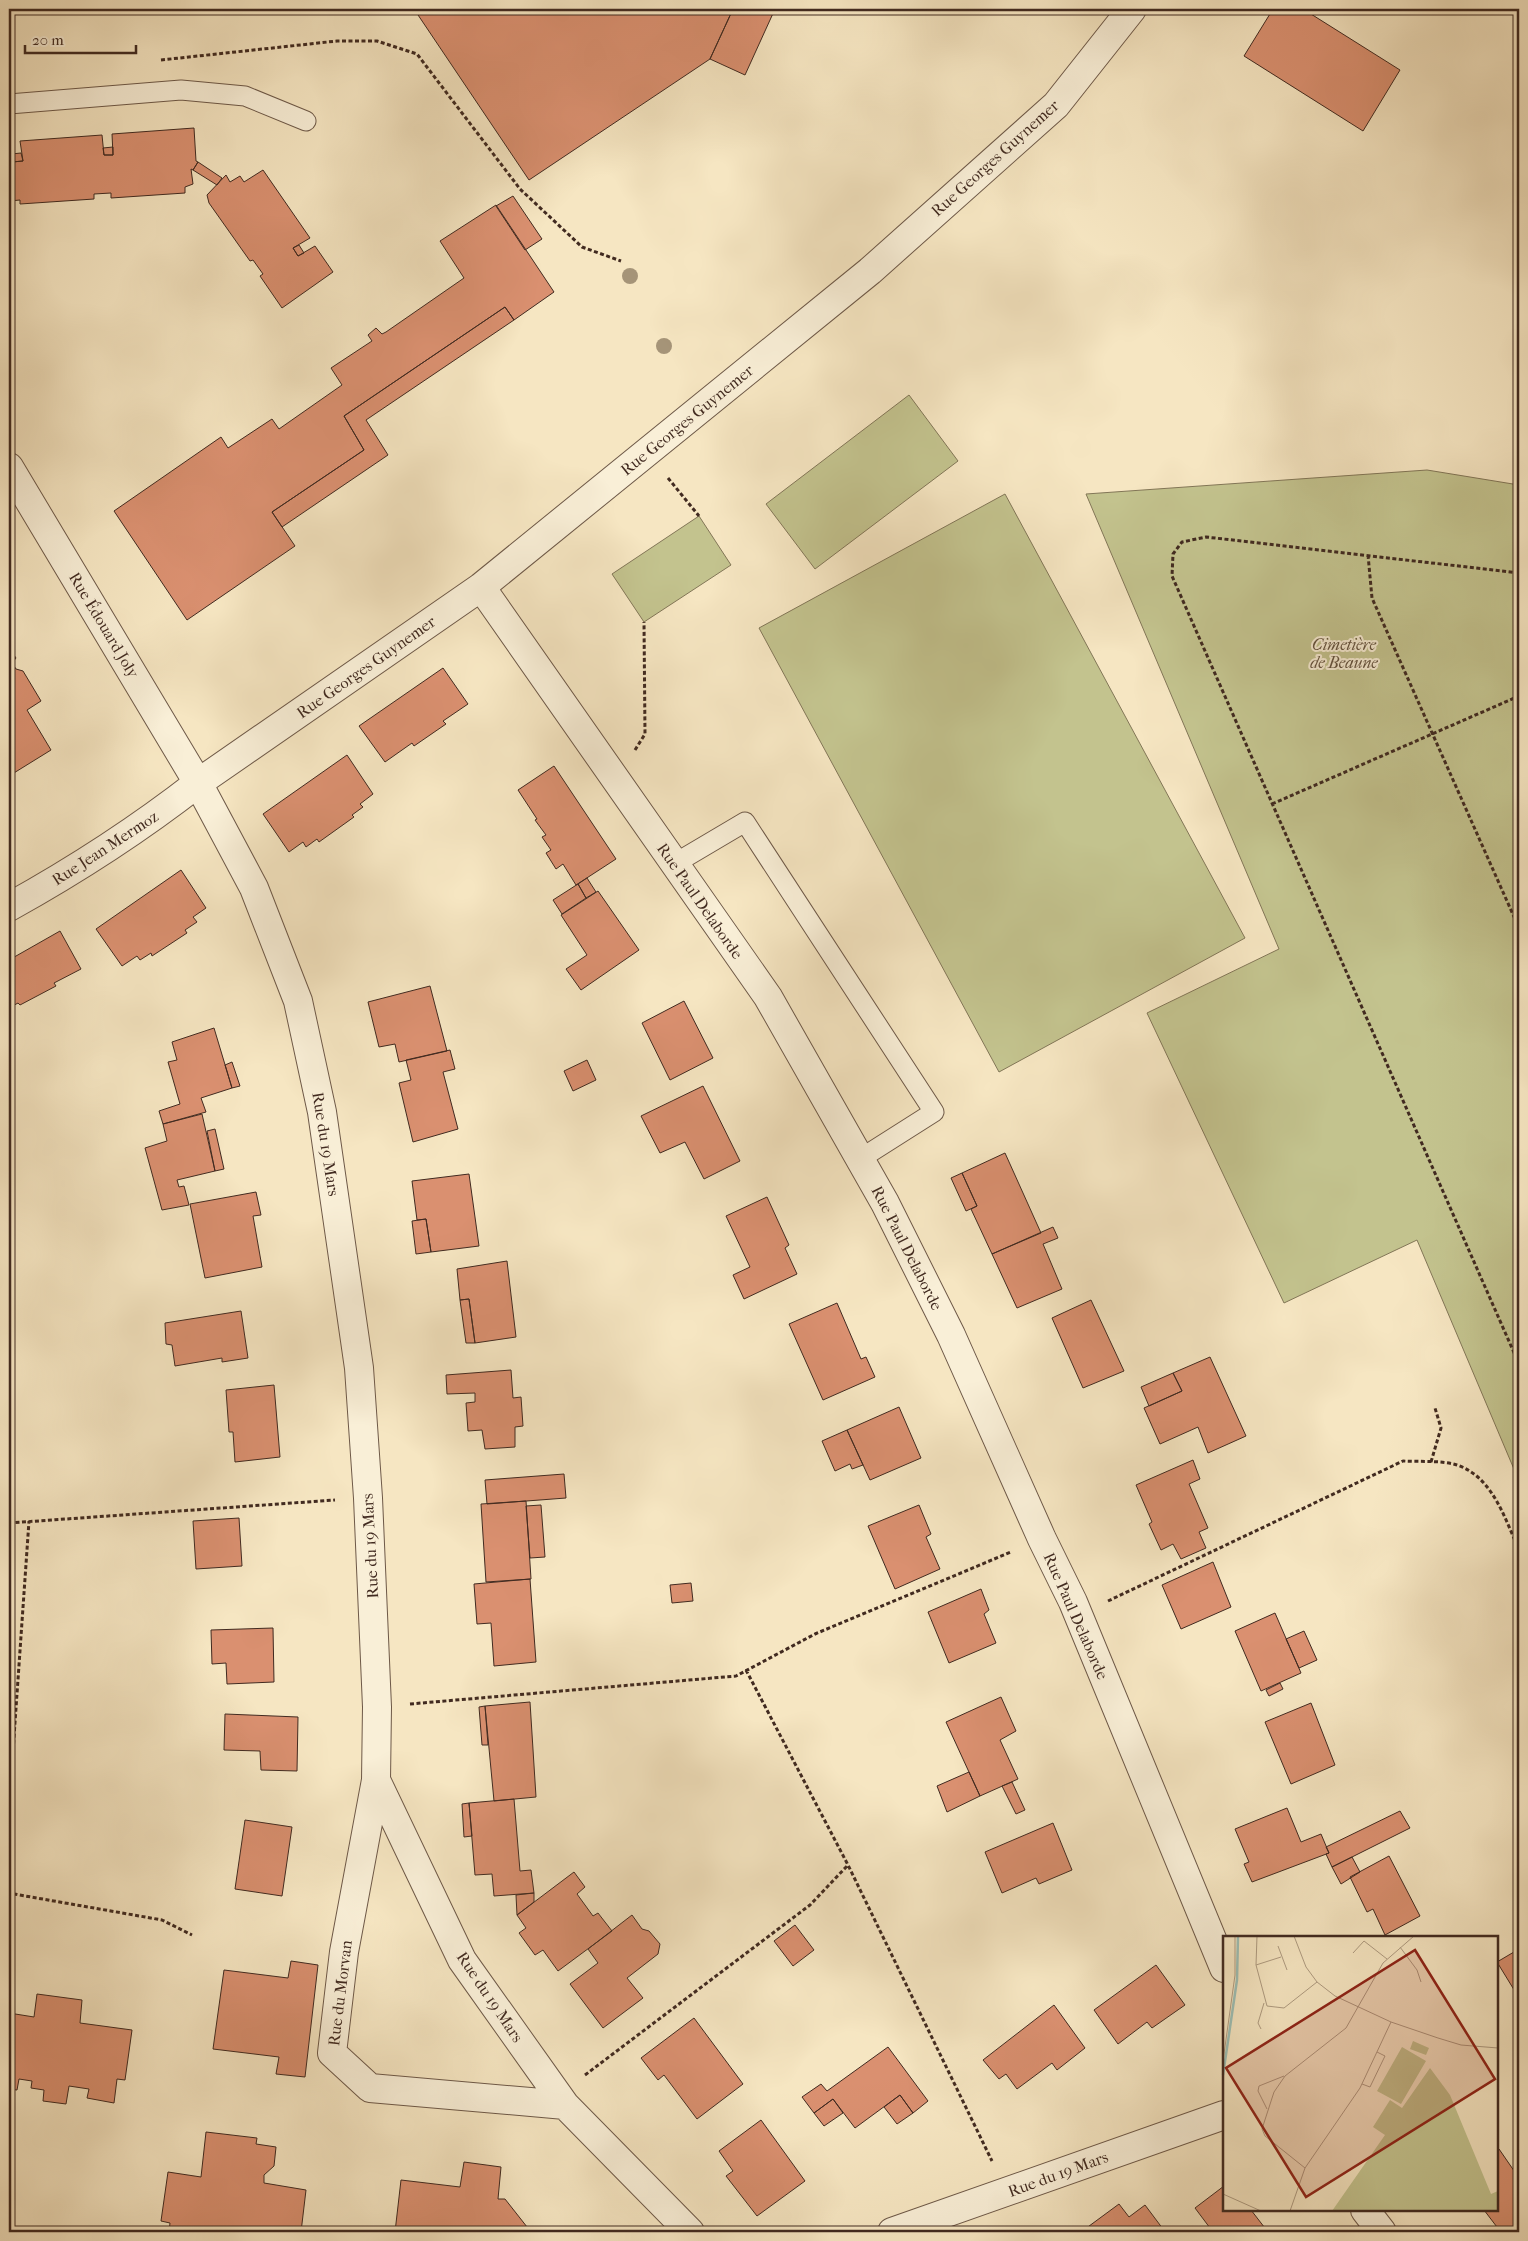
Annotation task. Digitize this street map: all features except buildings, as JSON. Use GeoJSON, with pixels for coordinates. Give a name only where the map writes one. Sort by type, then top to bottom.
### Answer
{"type":"FeatureCollection","features":[{"type":"Feature","properties":{"kind":"street","name":"Rue Georges Guynemer"},"geometry":{"type":"LineString","coordinates":[[198,783],[480,587],[870,271],[1056,106],[1132,9]]}},
{"type":"Feature","properties":{"kind":"street","name":"Rue Édouard Joly"},"geometry":{"type":"LineString","coordinates":[[9,467],[198,783]]}},
{"type":"Feature","properties":{"kind":"street","name":"Rue Paul Delaborde"},"geometry":{"type":"LineString","coordinates":[[480,587],[768,998],[885,1203],[951,1335],[1042,1539],[1079,1615],[1223,1966]]}},
{"type":"Feature","properties":{"kind":"street","name":"Rue Jean Mermoz"},"geometry":{"type":"LineString","coordinates":[[9,907],[46,887],[143,823],[198,783]]}},
{"type":"Feature","properties":{"kind":"street","name":"Rue du 19 Mars"},"geometry":{"type":"LineString","coordinates":[[198,783],[254,888],[298,1001],[322,1112],[359,1368],[368,1498],[377,1707],[376,1780],[462,1960],[565,2105],[690,2232]]}},
{"type":"Feature","properties":{"kind":"street","name":"Rue du Morvan"},"geometry":{"type":"LineString","coordinates":[[376,1780],[344,1952],[332,2053],[370,2088],[565,2105]]}},
{"type":"Feature","properties":{"kind":"street","name":"Rue du 19 Mars"},"geometry":{"type":"LineString","coordinates":[[892,2232],[1223,2115]]}},
{"type":"Feature","properties":{"kind":"street"},"geometry":{"type":"LineString","coordinates":[[1366,2211],[1382,2232]]}},
{"type":"Feature","properties":{"kind":"lane"},"geometry":{"type":"LineString","coordinates":[[9,104],[180,90],[245,96],[306,122]]}},
{"type":"Feature","properties":{"kind":"lane"},"geometry":{"type":"LineString","coordinates":[[674,864],[745,822],[934,1112],[860,1159]]}},
{"type":"Feature","properties":{"kind":"path"},"geometry":{"type":"LineString","coordinates":[[158,60],[337,41],[377,41],[417,54],[520,190],[582,247],[621,261]]}},
{"type":"Feature","properties":{"kind":"path"},"geometry":{"type":"LineString","coordinates":[[647,452],[699,516]]}},
{"type":"Feature","properties":{"kind":"path"},"geometry":{"type":"LineString","coordinates":[[1519,573],[1206,537],[1182,542],[1173,554],[1172,576],[1519,1364]]}},
{"type":"Feature","properties":{"kind":"path"},"geometry":{"type":"LineString","coordinates":[[1368,555],[1372,598],[1519,928]]}},
{"type":"Feature","properties":{"kind":"path"},"geometry":{"type":"LineString","coordinates":[[616,781],[645,734],[644,622]]}},
{"type":"Feature","properties":{"kind":"path"},"geometry":{"type":"LineString","coordinates":[[1272,804],[1519,696]]}},
{"type":"Feature","properties":{"kind":"path"},"geometry":{"type":"LineString","coordinates":[[1431,1462],[1441,1428],[1435,1408]]}},
{"type":"Feature","properties":{"kind":"path"},"geometry":{"type":"LineString","coordinates":[[1079,1615],[1403,1461],[1457,1465],[1478,1476],[1497,1501],[1519,1550]]}},
{"type":"Feature","properties":{"kind":"path"},"geometry":{"type":"LineString","coordinates":[[9,1522],[368,1498]]}},
{"type":"Feature","properties":{"kind":"path"},"geometry":{"type":"LineString","coordinates":[[9,1809],[29,1521]]}},
{"type":"Feature","properties":{"kind":"path"},"geometry":{"type":"LineString","coordinates":[[377,1707],[736,1676],[814,1634],[1042,1539]]}},
{"type":"Feature","properties":{"kind":"path"},"geometry":{"type":"LineString","coordinates":[[746,1670],[848,1865],[1008,2192]]}},
{"type":"Feature","properties":{"kind":"path"},"geometry":{"type":"LineString","coordinates":[[565,2105],[583,2076],[810,1905],[848,1865]]}},
{"type":"Feature","properties":{"kind":"path"},"geometry":{"type":"LineString","coordinates":[[9,1888],[14,1894],[162,1920],[192,1935]]}},
{"type":"Feature","properties":{"kind":"green space"},"geometry":{"type":"Polygon","coordinates":[[[909,395],[958,461],[815,569],[766,504],[909,395]]]}},
{"type":"Feature","properties":{"kind":"green space","name":"Cimetière de Beaune"},"geometry":{"type":"Polygon","coordinates":[[[1427,470],[1519,485],[1519,1481],[1417,1240],[1284,1303],[1147,1013],[1279,949],[1086,494],[1427,470]]]}},
{"type":"Feature","properties":{"kind":"green space"},"geometry":{"type":"Polygon","coordinates":[[[1005,494],[1245,938],[999,1072],[759,628],[1005,494]]]}},
{"type":"Feature","properties":{"kind":"green space"},"geometry":{"type":"Polygon","coordinates":[[[699,516],[731,565],[644,622],[612,574],[699,516]]]}}]}
